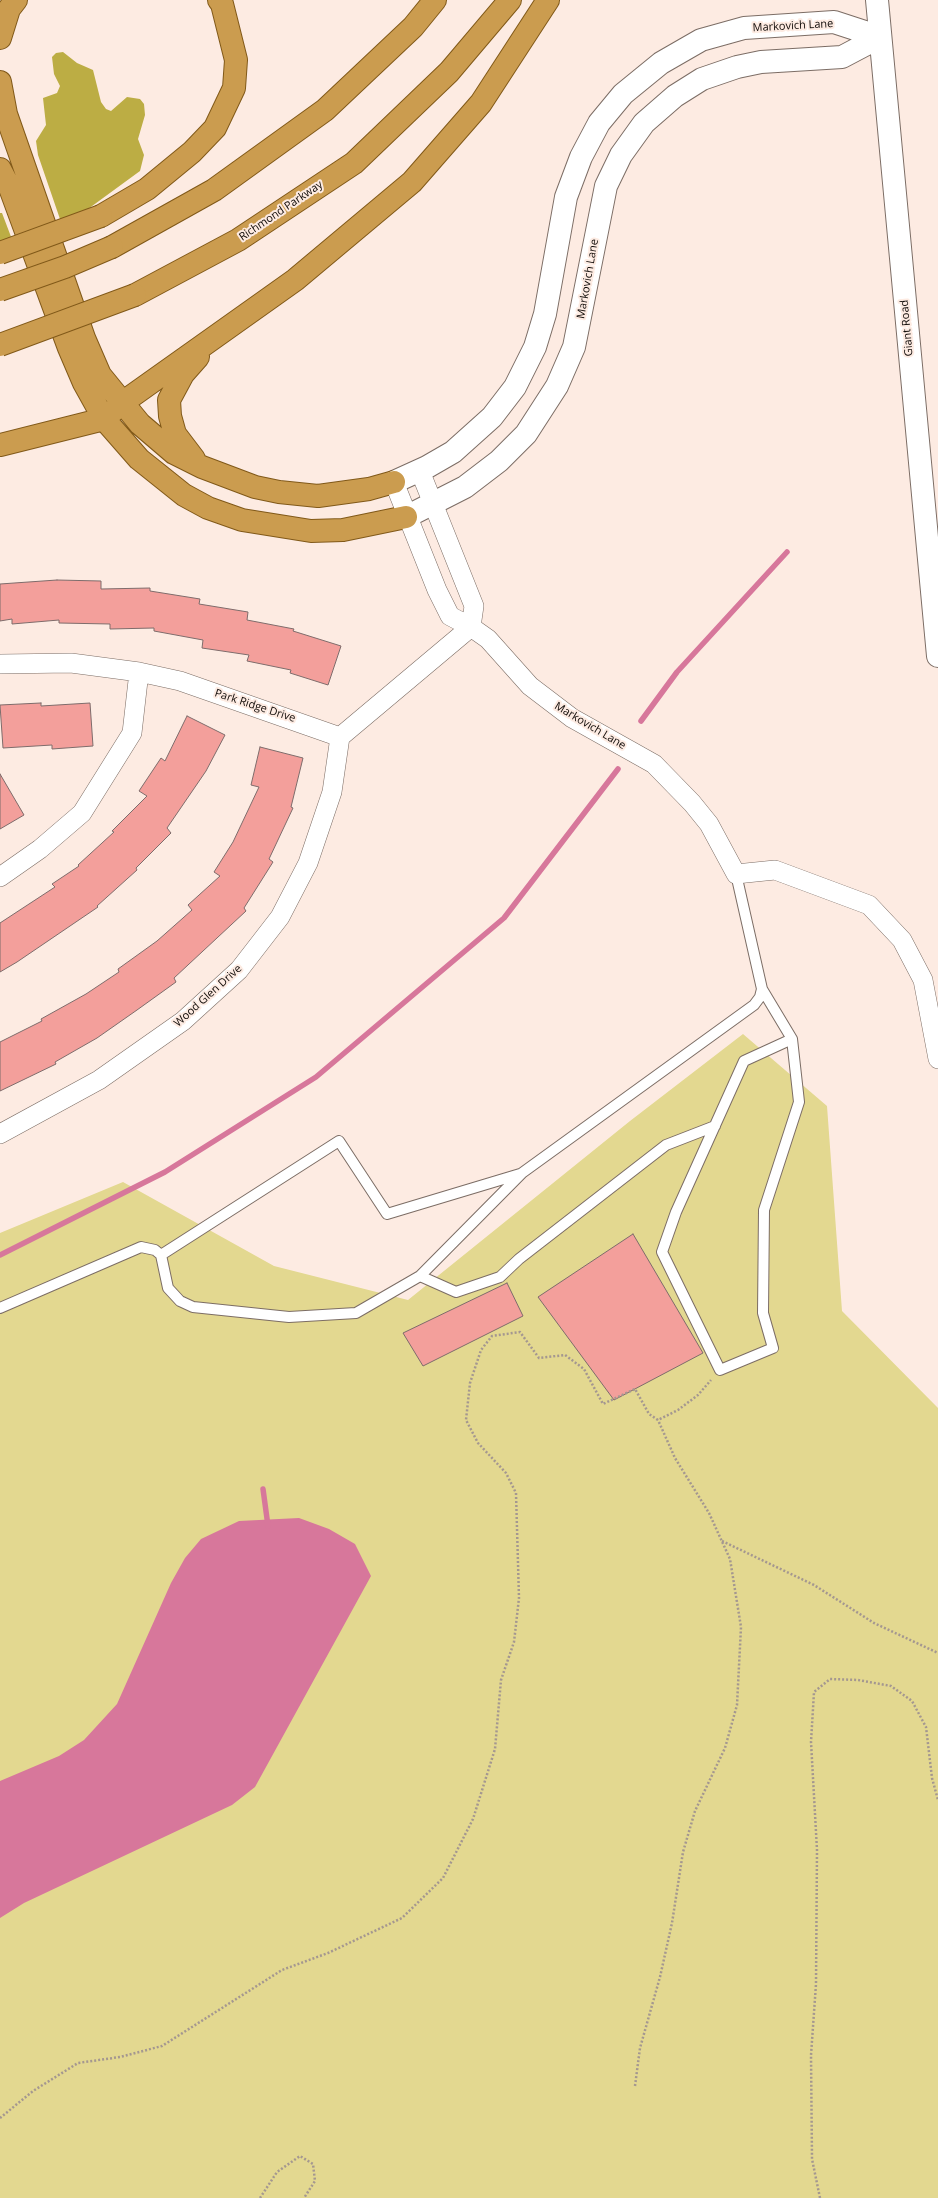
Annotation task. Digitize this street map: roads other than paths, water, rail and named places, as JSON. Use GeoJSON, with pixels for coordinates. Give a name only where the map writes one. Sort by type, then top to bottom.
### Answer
{"type":"FeatureCollection","features":[{"type":"Feature","properties":{"kind":"highway"},"geometry":{"type":"LineString","coordinates":[[0,38],[9,9],[16,0]]}},
{"type":"Feature","properties":{"kind":"highway"},"geometry":{"type":"LineString","coordinates":[[0,253],[101,216],[147,189],[192,152],[215,128],[234,88],[236,60],[222,4],[219,0]]}},
{"type":"Feature","properties":{"kind":"highway"},"geometry":{"type":"LineString","coordinates":[[0,290],[65,267],[112,246],[214,190],[325,110],[413,27],[435,0]]}},
{"type":"Feature","properties":{"kind":"highway","name":"Richmond Parkway"},"geometry":{"type":"LineString","coordinates":[[0,345],[135,295],[238,240],[354,162],[450,72],[510,0]]}},
{"type":"Feature","properties":{"kind":"highway"},"geometry":{"type":"LineString","coordinates":[[0,445],[104,419],[122,403],[295,280],[412,182],[481,103],[548,0]]}},
{"type":"Feature","properties":{"kind":"highway"},"geometry":{"type":"LineString","coordinates":[[0,82],[6,114],[84,338],[100,375],[140,424],[174,454],[202,467],[255,487],[279,492],[318,496],[368,489],[394,482]]}},
{"type":"Feature","properties":{"kind":"highway"},"geometry":{"type":"LineString","coordinates":[[0,169],[10,188],[69,348],[84,383],[104,419],[139,459],[184,495],[208,508],[242,520],[277,527],[343,530],[406,517]]}},
{"type":"Feature","properties":{"kind":"highway"},"geometry":{"type":"LineString","coordinates":[[202,467],[187,451],[175,434],[170,416],[170,400],[183,374],[228,328]]}},
{"type":"Feature","properties":{"kind":"street","name":"Giant Road"},"geometry":{"type":"LineString","coordinates":[[877,0],[938,656]]}},
{"type":"Feature","properties":{"kind":"street","name":"Markovich Lane"},"geometry":{"type":"LineString","coordinates":[[736,874],[709,824],[692,803],[654,764],[572,718],[543,697],[530,686],[488,639],[472,627],[450,616],[437,590],[406,517],[394,482],[420,471],[453,452],[492,417],[515,387],[535,347],[545,314],[566,197],[581,157],[599,123],[623,94],[661,63],[701,40],[744,28],[834,22],[880,37]]}},
{"type":"Feature","properties":{"kind":"street","name":"Markovich Lane"},"geometry":{"type":"LineString","coordinates":[[406,517],[465,487],[499,461],[526,434],[557,386],[574,347],[584,307],[606,186],[621,155],[644,123],[674,96],[702,79],[737,67],[768,62],[842,57],[880,37]]}},
{"type":"Feature","properties":{"kind":"street"},"geometry":{"type":"LineString","coordinates":[[340,737],[472,627],[474,606],[420,471]]}},
{"type":"Feature","properties":{"kind":"street","name":"Park Ridge Drive"},"geometry":{"type":"LineString","coordinates":[[0,664],[71,663],[139,672],[180,681],[340,737]]}},
{"type":"Feature","properties":{"kind":"street"},"geometry":{"type":"LineString","coordinates":[[0,877],[40,849],[82,813],[132,733],[139,672]]}},
{"type":"Feature","properties":{"kind":"street","name":"Wood Glen Drive"},"geometry":{"type":"LineString","coordinates":[[0,1134],[99,1080],[183,1021],[239,970],[280,917],[308,862],[332,792],[340,737]]}},
{"type":"Feature","properties":{"kind":"street"},"geometry":{"type":"LineString","coordinates":[[736,874],[775,870],[802,882],[869,904],[902,940],[923,980],[938,1058]]}},
{"type":"Feature","properties":{"kind":"lane"},"geometry":{"type":"LineString","coordinates":[[736,874],[762,989],[792,1039],[799,1102],[764,1210],[763,1313],[773,1348],[720,1370],[662,1252],[676,1212],[744,1061],[792,1039]]}},
{"type":"Feature","properties":{"kind":"lane"},"geometry":{"type":"LineString","coordinates":[[0,1308],[141,1247],[155,1250],[161,1255],[168,1288],[180,1301],[193,1307],[288,1317],[356,1313],[420,1276],[522,1173],[754,1005],[760,997],[762,989]]}},
{"type":"Feature","properties":{"kind":"lane"},"geometry":{"type":"LineString","coordinates":[[420,1276],[456,1292],[500,1277],[519,1260],[666,1145],[715,1126]]}},
{"type":"Feature","properties":{"kind":"lane"},"geometry":{"type":"LineString","coordinates":[[161,1255],[339,1141],[387,1214],[522,1173]]}},
{"type":"Feature","properties":{"kind":"waterway"},"geometry":{"type":"LineString","coordinates":[[641,721],[677,672],[787,552]]}},
{"type":"Feature","properties":{"kind":"waterway"},"geometry":{"type":"LineString","coordinates":[[0,1255],[165,1172],[316,1077],[504,918],[618,769]]}},
{"type":"Feature","properties":{"kind":"waterway"},"geometry":{"type":"LineString","coordinates":[[263,1489],[268,1526]]}}]}
